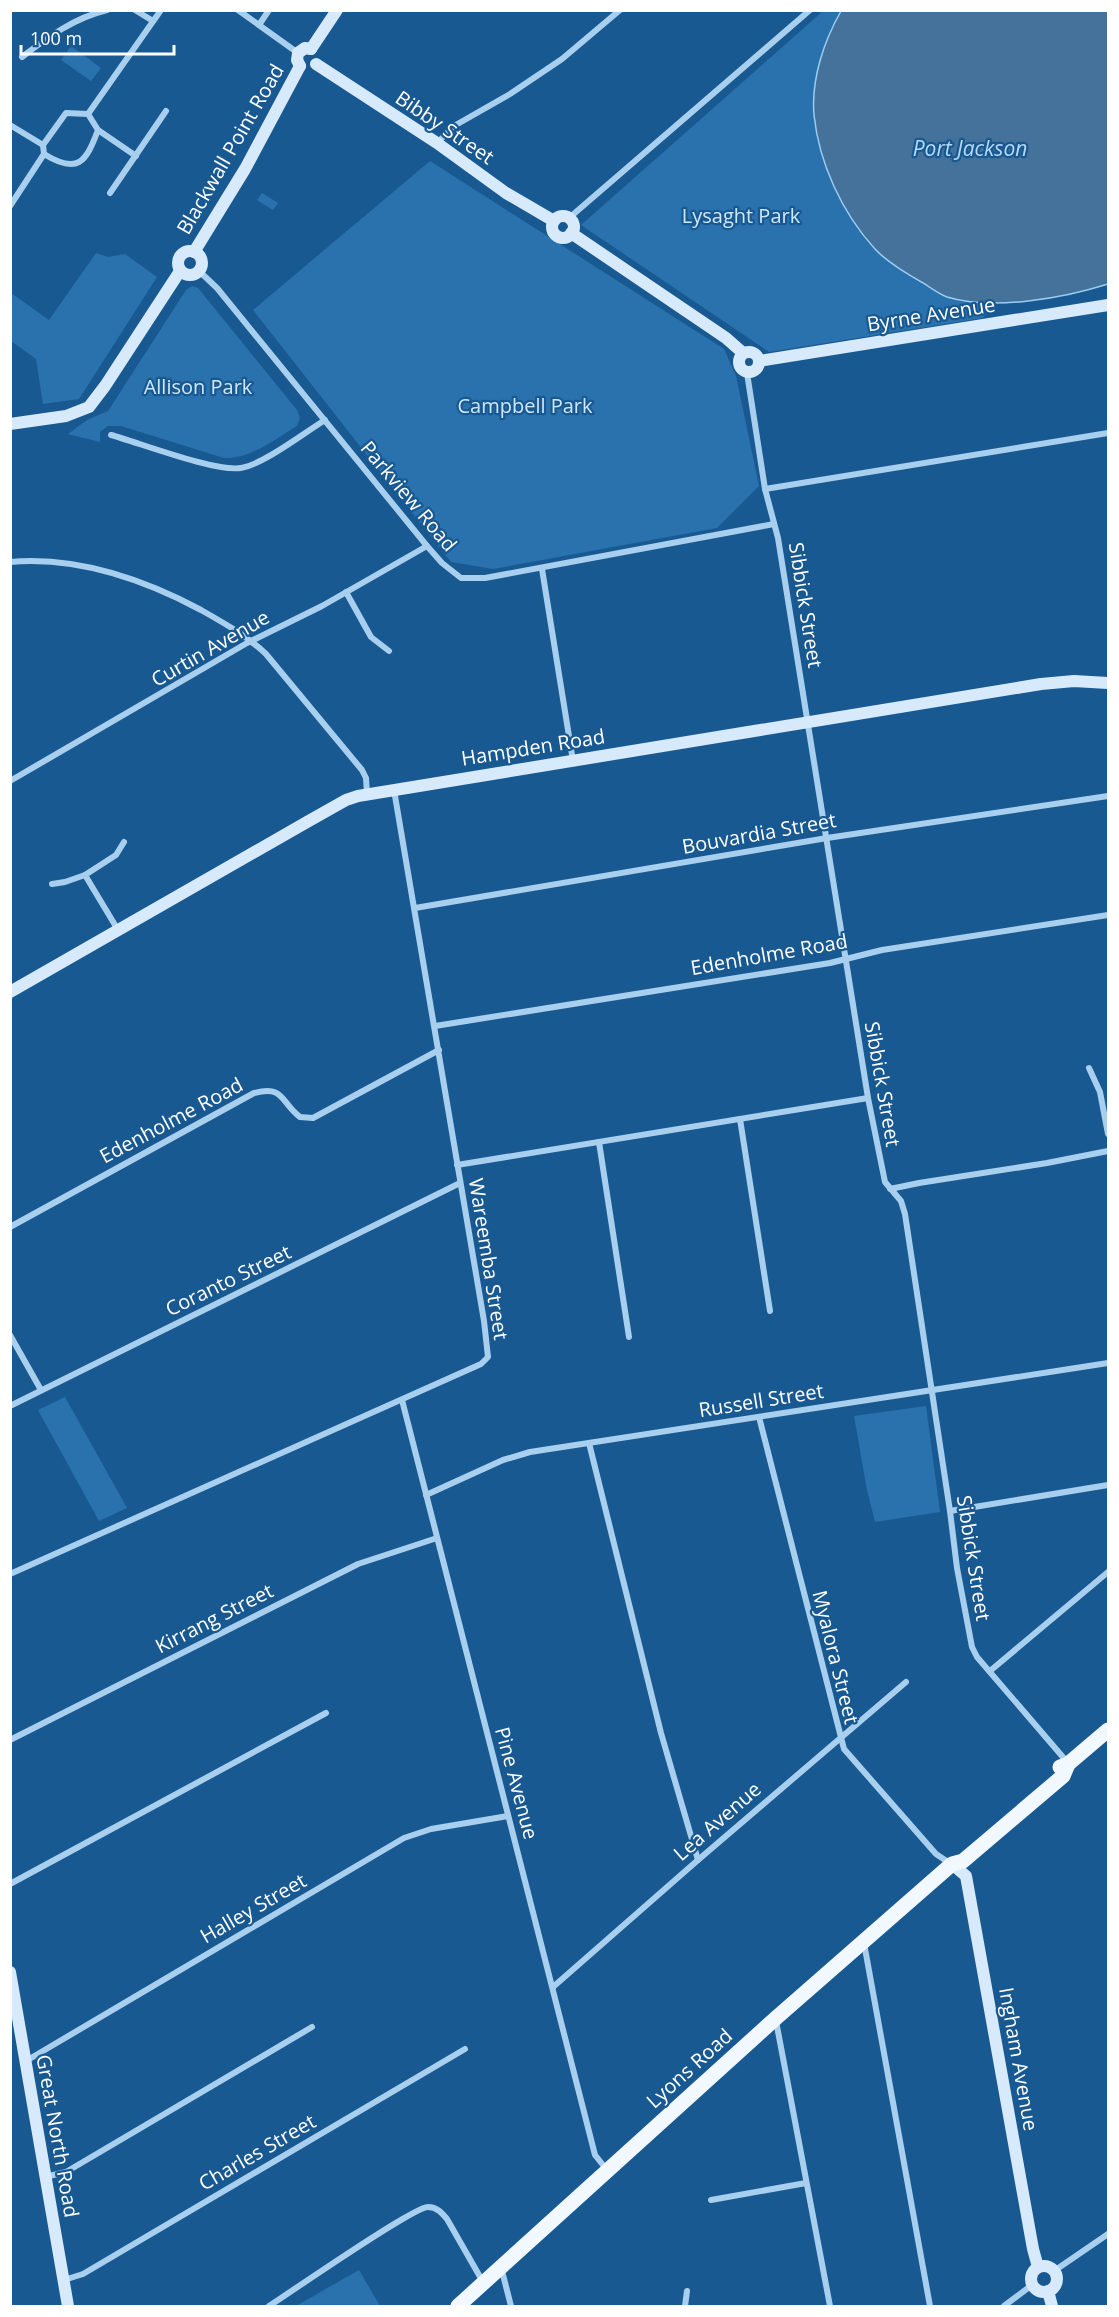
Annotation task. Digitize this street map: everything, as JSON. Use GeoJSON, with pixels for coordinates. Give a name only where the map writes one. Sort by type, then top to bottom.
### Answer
{"type":"FeatureCollection","features":[{"type":"Feature","properties":{"kind":"main road","name":"Lyons Road"},"geometry":{"type":"LineString","coordinates":[[458,2307],[776,2018],[952,1864],[963,1861],[1063,1776],[1068,1764],[1108,1730]]}},
{"type":"Feature","properties":{"kind":"street"},"geometry":{"type":"LineString","coordinates":[[22,57],[47,38],[78,20],[107,10]]}},
{"type":"Feature","properties":{"kind":"street"},"geometry":{"type":"LineString","coordinates":[[135,10],[153,21]]}},
{"type":"Feature","properties":{"kind":"street"},"geometry":{"type":"LineString","coordinates":[[88,114],[160,10]]}},
{"type":"Feature","properties":{"kind":"street"},"geometry":{"type":"LineString","coordinates":[[238,10],[298,53]]}},
{"type":"Feature","properties":{"kind":"street"},"geometry":{"type":"LineString","coordinates":[[260,25],[269,10]]}},
{"type":"Feature","properties":{"kind":"street"},"geometry":{"type":"LineString","coordinates":[[311,49],[337,10]]}},
{"type":"Feature","properties":{"kind":"street"},"geometry":{"type":"LineString","coordinates":[[437,143],[454,126],[510,94],[561,59],[620,10]]}},
{"type":"Feature","properties":{"kind":"street"},"geometry":{"type":"LineString","coordinates":[[569,218],[810,10]]}},
{"type":"Feature","properties":{"kind":"street"},"geometry":{"type":"LineString","coordinates":[[303,49],[311,49],[318,57],[316,64],[310,68],[300,66],[297,60],[298,53],[303,49]]}},
{"type":"Feature","properties":{"kind":"street","name":"Bibby Street"},"geometry":{"type":"LineString","coordinates":[[316,64],[437,143],[506,193],[554,221]]}},
{"type":"Feature","properties":{"kind":"street","name":"Blackwall Point Road"},"geometry":{"type":"LineString","coordinates":[[194,252],[245,170],[300,66]]}},
{"type":"Feature","properties":{"kind":"street"},"geometry":{"type":"LineString","coordinates":[[110,193],[166,111]]}},
{"type":"Feature","properties":{"kind":"street"},"geometry":{"type":"LineString","coordinates":[[10,206],[44,154],[43,145],[66,113],[88,114]]}},
{"type":"Feature","properties":{"kind":"street"},"geometry":{"type":"LineString","coordinates":[[88,114],[98,130],[136,156]]}},
{"type":"Feature","properties":{"kind":"street"},"geometry":{"type":"LineString","coordinates":[[10,125],[43,145]]}},
{"type":"Feature","properties":{"kind":"street"},"geometry":{"type":"LineString","coordinates":[[44,154],[57,162],[69,165],[81,163],[89,153],[98,130]]}},
{"type":"Feature","properties":{"kind":"street"},"geometry":{"type":"LineString","coordinates":[[562,216],[569,218],[573,225],[571,233],[566,237],[557,236],[552,227],[554,221],[562,216]]}},
{"type":"Feature","properties":{"kind":"street"},"geometry":{"type":"LineString","coordinates":[[571,233],[726,338],[743,353],[753,353],[759,361],[755,370],[747,372],[739,366],[739,359],[743,353]]}},
{"type":"Feature","properties":{"kind":"street"},"geometry":{"type":"LineString","coordinates":[[186,251],[194,252],[202,260],[199,271],[190,276],[180,271],[177,264],[180,256],[186,251]]}},
{"type":"Feature","properties":{"kind":"street"},"geometry":{"type":"LineString","coordinates":[[10,424],[66,416],[83,410],[93,402],[180,271]]}},
{"type":"Feature","properties":{"kind":"street","name":"Parkview Road"},"geometry":{"type":"LineString","coordinates":[[199,271],[217,288],[427,546],[442,563],[461,578],[485,578],[542,569],[774,524]]}},
{"type":"Feature","properties":{"kind":"street","name":"Byrne Avenue"},"geometry":{"type":"LineString","coordinates":[[759,361],[1108,305]]}},
{"type":"Feature","properties":{"kind":"street","name":"Sibbick Street"},"geometry":{"type":"LineString","coordinates":[[747,372],[765,489],[778,538],[882,1173],[890,1190],[900,1201],[905,1214],[933,1391],[957,1568],[972,1647],[977,1657],[1068,1764]]}},
{"type":"Feature","properties":{"kind":"street"},"geometry":{"type":"LineString","coordinates":[[111,435],[220,468],[241,468],[256,462],[325,420]]}},
{"type":"Feature","properties":{"kind":"street"},"geometry":{"type":"LineString","coordinates":[[765,489],[1108,433]]}},
{"type":"Feature","properties":{"kind":"street","name":"Curtin Avenue"},"geometry":{"type":"LineString","coordinates":[[10,781],[253,641],[427,546]]}},
{"type":"Feature","properties":{"kind":"street"},"geometry":{"type":"LineString","coordinates":[[10,562],[61,561],[101,569],[161,589],[253,641],[362,770],[366,778],[367,794]]}},
{"type":"Feature","properties":{"kind":"street"},"geometry":{"type":"LineString","coordinates":[[542,569],[573,761]]}},
{"type":"Feature","properties":{"kind":"street"},"geometry":{"type":"LineString","coordinates":[[346,592],[371,638],[389,651]]}},
{"type":"Feature","properties":{"kind":"street","name":"Hampden Road"},"geometry":{"type":"LineString","coordinates":[[10,992],[346,800],[367,794],[1041,684],[1074,681],[1108,683]]}},
{"type":"Feature","properties":{"kind":"street","name":"Wareemba Street"},"geometry":{"type":"LineString","coordinates":[[10,1574],[402,1400],[481,1364],[488,1357],[484,1321],[394,790]]}},
{"type":"Feature","properties":{"kind":"street","name":"Bouvardia Street"},"geometry":{"type":"LineString","coordinates":[[415,908],[827,838],[1108,796]]}},
{"type":"Feature","properties":{"kind":"street"},"geometry":{"type":"LineString","coordinates":[[52,884],[85,875],[116,855],[124,842]]}},
{"type":"Feature","properties":{"kind":"street"},"geometry":{"type":"LineString","coordinates":[[85,875],[118,930]]}},
{"type":"Feature","properties":{"kind":"street","name":"Edenholme Road"},"geometry":{"type":"LineString","coordinates":[[435,1026],[846,959],[882,950],[1108,915]]}},
{"type":"Feature","properties":{"kind":"street","name":"Edenholme Road"},"geometry":{"type":"LineString","coordinates":[[10,1227],[254,1093],[264,1090],[276,1091],[300,1117],[313,1118],[439,1050]]}},
{"type":"Feature","properties":{"kind":"street"},"geometry":{"type":"LineString","coordinates":[[1089,1068],[1100,1092],[1108,1134]]}},
{"type":"Feature","properties":{"kind":"street"},"geometry":{"type":"LineString","coordinates":[[457,1165],[868,1098]]}},
{"type":"Feature","properties":{"kind":"street"},"geometry":{"type":"LineString","coordinates":[[740,1119],[770,1311]]}},
{"type":"Feature","properties":{"kind":"street"},"geometry":{"type":"LineString","coordinates":[[598,1142],[629,1337]]}},
{"type":"Feature","properties":{"kind":"street"},"geometry":{"type":"LineString","coordinates":[[890,1190],[1108,1151]]}},
{"type":"Feature","properties":{"kind":"street","name":"Coranto Street"},"geometry":{"type":"LineString","coordinates":[[10,1406],[460,1183]]}},
{"type":"Feature","properties":{"kind":"street"},"geometry":{"type":"LineString","coordinates":[[10,1335],[41,1390]]}},
{"type":"Feature","properties":{"kind":"street","name":"Russell Street"},"geometry":{"type":"LineString","coordinates":[[426,1495],[513,1456],[1108,1363]]}},
{"type":"Feature","properties":{"kind":"street","name":"Pine Avenue"},"geometry":{"type":"LineString","coordinates":[[402,1400],[595,2155],[608,2170]]}},
{"type":"Feature","properties":{"kind":"street","name":"Myalora Street"},"geometry":{"type":"LineString","coordinates":[[759,1417],[839,1737],[844,1749],[936,1854],[952,1864]]}},
{"type":"Feature","properties":{"kind":"street"},"geometry":{"type":"LineString","coordinates":[[589,1443],[661,1733],[698,1860]]}},
{"type":"Feature","properties":{"kind":"street"},"geometry":{"type":"LineString","coordinates":[[950,1511],[1108,1485]]}},
{"type":"Feature","properties":{"kind":"street","name":"Kirrang Street"},"geometry":{"type":"LineString","coordinates":[[10,1740],[358,1564],[437,1538]]}},
{"type":"Feature","properties":{"kind":"street"},"geometry":{"type":"LineString","coordinates":[[990,1671],[1108,1572]]}},
{"type":"Feature","properties":{"kind":"street","name":"Lea Avenue"},"geometry":{"type":"LineString","coordinates":[[553,1987],[839,1737],[906,1682]]}},
{"type":"Feature","properties":{"kind":"street"},"geometry":{"type":"LineString","coordinates":[[10,1884],[326,1713]]}},
{"type":"Feature","properties":{"kind":"street","name":"Halley Street"},"geometry":{"type":"LineString","coordinates":[[26,2061],[404,1838],[431,1829],[508,1816]]}},
{"type":"Feature","properties":{"kind":"street","name":"Ingham Avenue"},"geometry":{"type":"LineString","coordinates":[[952,1864],[966,1876],[1038,2267]]}},
{"type":"Feature","properties":{"kind":"street"},"geometry":{"type":"LineString","coordinates":[[864,1942],[930,2307]]}},
{"type":"Feature","properties":{"kind":"street","name":"Great North Road"},"geometry":{"type":"LineString","coordinates":[[10,1972],[68,2307]]}},
{"type":"Feature","properties":{"kind":"street"},"geometry":{"type":"LineString","coordinates":[[776,2018],[830,2307]]}},
{"type":"Feature","properties":{"kind":"street"},"geometry":{"type":"LineString","coordinates":[[45,2177],[66,2172],[312,2027]]}},
{"type":"Feature","properties":{"kind":"street","name":"Charles Street"},"geometry":{"type":"LineString","coordinates":[[63,2280],[83,2274],[465,2049]]}},
{"type":"Feature","properties":{"kind":"street"},"geometry":{"type":"LineString","coordinates":[[711,2200],[806,2183]]}},
{"type":"Feature","properties":{"kind":"street"},"geometry":{"type":"LineString","coordinates":[[269,2307],[398,2222],[422,2208],[429,2207],[440,2210],[447,2219],[483,2283]]}},
{"type":"Feature","properties":{"kind":"street"},"geometry":{"type":"LineString","coordinates":[[1054,2271],[1108,2234]]}},
{"type":"Feature","properties":{"kind":"street"},"geometry":{"type":"LineString","coordinates":[[1047,2266],[1054,2271],[1056,2283],[1048,2291],[1041,2292],[1032,2285],[1032,2272],[1038,2267],[1047,2266]]}},
{"type":"Feature","properties":{"kind":"street"},"geometry":{"type":"LineString","coordinates":[[501,2267],[511,2307]]}},
{"type":"Feature","properties":{"kind":"street"},"geometry":{"type":"LineString","coordinates":[[1004,2307],[1032,2285]]}},
{"type":"Feature","properties":{"kind":"street"},"geometry":{"type":"LineString","coordinates":[[685,2307],[687,2291]]}},
{"type":"Feature","properties":{"kind":"street"},"geometry":{"type":"LineString","coordinates":[[1048,2291],[1052,2307]]}},
{"type":"Feature","properties":{"kind":"green space","name":"Lysaght Park"},"geometry":{"type":"Polygon","coordinates":[[[823,11],[841,11],[825,47],[814,98],[815,128],[834,186],[854,223],[877,251],[892,264],[938,292],[952,298],[996,303],[983,318],[769,352],[581,225],[823,11]]]}},
{"type":"Feature","properties":{"kind":"green space"},"geometry":{"type":"Polygon","coordinates":[[[71,46],[101,68],[91,81],[61,60],[71,46]]]}},
{"type":"Feature","properties":{"kind":"green space","name":"Campbell Park"},"geometry":{"type":"Polygon","coordinates":[[[430,161],[724,349],[736,376],[759,486],[717,528],[493,569],[451,562],[253,310],[430,161]]]}},
{"type":"Feature","properties":{"kind":"green space"},"geometry":{"type":"Polygon","coordinates":[[[262,193],[278,203],[273,210],[257,200],[262,193]]]}},
{"type":"Feature","properties":{"kind":"green space"},"geometry":{"type":"Polygon","coordinates":[[[96,253],[108,257],[125,254],[157,277],[79,399],[43,404],[36,359],[11,341],[11,293],[49,320],[96,253]]]}},
{"type":"Feature","properties":{"kind":"green space","name":"Allison Park"},"geometry":{"type":"Polygon","coordinates":[[[192,286],[198,288],[297,410],[300,418],[297,426],[253,452],[224,458],[121,426],[108,426],[100,432],[100,442],[68,434],[87,420],[108,411],[186,290],[192,286]]]}},
{"type":"Feature","properties":{"kind":"green space"},"geometry":{"type":"Polygon","coordinates":[[[65,1397],[127,1508],[99,1521],[38,1410],[65,1397]]]}},
{"type":"Feature","properties":{"kind":"green space"},"geometry":{"type":"Polygon","coordinates":[[[926,1406],[940,1512],[875,1522],[854,1416],[926,1406]]]}},
{"type":"Feature","properties":{"kind":"green space"},"geometry":{"type":"Polygon","coordinates":[[[359,2270],[380,2306],[296,2306],[359,2270]]]}},
{"type":"Feature","properties":{"kind":"water","name":"Port Jackson"},"geometry":{"type":"Polygon","coordinates":[[[841,11],[1108,11],[1108,284],[1071,294],[1028,301],[985,303],[965,301],[938,293],[898,268],[875,249],[852,220],[834,186],[821,151],[814,115],[815,88],[820,61],[841,11]]]}}]}
